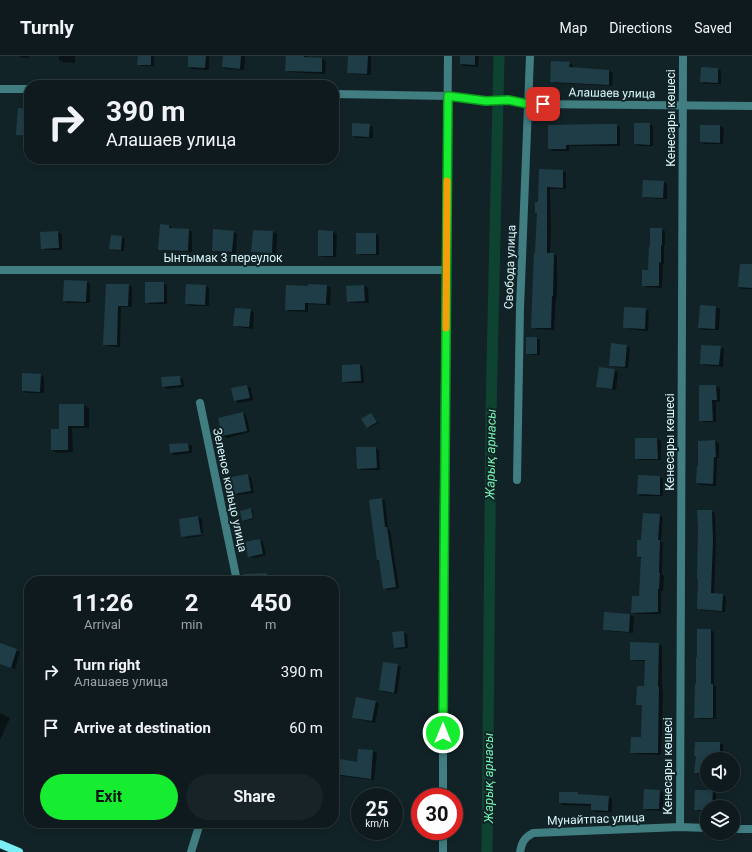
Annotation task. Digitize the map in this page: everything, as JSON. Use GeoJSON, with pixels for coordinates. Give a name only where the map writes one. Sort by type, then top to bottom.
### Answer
{"type":"FeatureCollection","features":[{"type":"Feature","properties":{"kind":"street"},"geometry":{"type":"LineString","coordinates":[[443,788],[448,56]]}},
{"type":"Feature","properties":{"kind":"street","name":"Свобода улица"},"geometry":{"type":"LineString","coordinates":[[517,480],[520,308],[530,56]]}},
{"type":"Feature","properties":{"kind":"street","name":"Кенесары көшесі"},"geometry":{"type":"LineString","coordinates":[[680,827],[683,56]]}},
{"type":"Feature","properties":{"kind":"street"},"geometry":{"type":"LineString","coordinates":[[0,89],[24,89]]}},
{"type":"Feature","properties":{"kind":"street","name":"Алашаев улица"},"geometry":{"type":"LineString","coordinates":[[339,94],[448,96],[486,101],[508,100],[528,104],[752,106]]}},
{"type":"Feature","properties":{"kind":"street","name":"Ынтымак 3 переулок"},"geometry":{"type":"LineString","coordinates":[[0,270],[446,270]]}},
{"type":"Feature","properties":{"kind":"street","name":"Зеленое кольцо улица"},"geometry":{"type":"LineString","coordinates":[[200,403],[236,576]]}},
{"type":"Feature","properties":{"kind":"street","name":"Мунайтпас улица"},"geometry":{"type":"LineString","coordinates":[[520,852],[526,837],[533,833],[680,827],[700,828]]}},
{"type":"Feature","properties":{"kind":"street"},"geometry":{"type":"LineString","coordinates":[[191,852],[198,828]]}},
{"type":"Feature","properties":{"kind":"street"},"geometry":{"type":"LineString","coordinates":[[740,829],[752,829]]}},
{"type":"Feature","properties":{"kind":"street"},"geometry":{"type":"LineString","coordinates":[[443,840],[443,852]]}},
{"type":"Feature","properties":{"kind":"street"},"geometry":{"type":"LineString","coordinates":[[3,848],[19,852]]}},
{"type":"Feature","properties":{"kind":"building"},"geometry":{"type":"Polygon","coordinates":[[[138,56],[151,56],[151,65],[137,65],[138,56]]]}},
{"type":"Feature","properties":{"kind":"building"},"geometry":{"type":"Polygon","coordinates":[[[188,56],[206,56],[205,68],[188,67],[188,56]]]}},
{"type":"Feature","properties":{"kind":"building"},"geometry":{"type":"Polygon","coordinates":[[[223,56],[241,56],[240,69],[222,67],[223,56]]]}},
{"type":"Feature","properties":{"kind":"building"},"geometry":{"type":"Polygon","coordinates":[[[286,56],[322,58],[322,72],[285,71],[286,56]]]}},
{"type":"Feature","properties":{"kind":"building"},"geometry":{"type":"Polygon","coordinates":[[[348,56],[368,56],[367,74],[347,73],[348,56]]]}},
{"type":"Feature","properties":{"kind":"building"},"geometry":{"type":"Polygon","coordinates":[[[460,56],[475,56],[475,65],[460,64],[460,56]]]}},
{"type":"Feature","properties":{"kind":"building"},"geometry":{"type":"Polygon","coordinates":[[[551,61],[570,62],[569,67],[609,70],[609,85],[550,82],[551,61]]]}},
{"type":"Feature","properties":{"kind":"building"},"geometry":{"type":"Polygon","coordinates":[[[701,67],[718,68],[718,83],[700,82],[701,67]]]}},
{"type":"Feature","properties":{"kind":"building"},"geometry":{"type":"Polygon","coordinates":[[[18,108],[24,109],[24,136],[16,135],[18,108]]]}},
{"type":"Feature","properties":{"kind":"building"},"geometry":{"type":"Polygon","coordinates":[[[352,123],[370,124],[369,137],[352,136],[352,123]]]}},
{"type":"Feature","properties":{"kind":"building"},"geometry":{"type":"Polygon","coordinates":[[[634,123],[650,123],[650,145],[634,144],[634,123]]]}},
{"type":"Feature","properties":{"kind":"building"},"geometry":{"type":"Polygon","coordinates":[[[617,124],[617,144],[566,145],[566,149],[548,149],[548,125],[617,124]]]}},
{"type":"Feature","properties":{"kind":"building"},"geometry":{"type":"Polygon","coordinates":[[[700,125],[720,125],[720,143],[700,142],[700,125]]]}},
{"type":"Feature","properties":{"kind":"building"},"geometry":{"type":"Polygon","coordinates":[[[539,169],[563,170],[563,188],[547,187],[547,253],[554,253],[551,328],[531,328],[537,213],[535,213],[535,202],[538,202],[539,169]]]}},
{"type":"Feature","properties":{"kind":"building"},"geometry":{"type":"Polygon","coordinates":[[[643,180],[664,181],[663,198],[642,197],[643,180]]]}},
{"type":"Feature","properties":{"kind":"building"},"geometry":{"type":"Polygon","coordinates":[[[160,224],[169,225],[169,228],[189,229],[188,251],[158,250],[160,224]]]}},
{"type":"Feature","properties":{"kind":"building"},"geometry":{"type":"Polygon","coordinates":[[[650,228],[662,228],[661,263],[659,262],[659,286],[642,286],[642,270],[648,270],[650,228]]]}},
{"type":"Feature","properties":{"kind":"building"},"geometry":{"type":"Polygon","coordinates":[[[213,229],[234,231],[232,252],[212,251],[213,229]]]}},
{"type":"Feature","properties":{"kind":"building"},"geometry":{"type":"Polygon","coordinates":[[[253,230],[273,231],[272,253],[251,252],[253,230]]]}},
{"type":"Feature","properties":{"kind":"building"},"geometry":{"type":"Polygon","coordinates":[[[318,230],[333,231],[333,256],[318,256],[318,230]]]}},
{"type":"Feature","properties":{"kind":"building"},"geometry":{"type":"Polygon","coordinates":[[[58,231],[59,248],[41,249],[40,232],[58,231]]]}},
{"type":"Feature","properties":{"kind":"building"},"geometry":{"type":"Polygon","coordinates":[[[356,233],[376,233],[376,254],[356,254],[356,233]]]}},
{"type":"Feature","properties":{"kind":"building"},"geometry":{"type":"Polygon","coordinates":[[[111,235],[122,236],[121,250],[109,249],[111,235]]]}},
{"type":"Feature","properties":{"kind":"building"},"geometry":{"type":"Polygon","coordinates":[[[740,264],[752,264],[752,288],[738,287],[740,264]]]}},
{"type":"Feature","properties":{"kind":"building"},"geometry":{"type":"Polygon","coordinates":[[[64,280],[87,281],[86,302],[63,301],[64,280]]]}},
{"type":"Feature","properties":{"kind":"building"},"geometry":{"type":"Polygon","coordinates":[[[145,282],[164,282],[164,302],[145,303],[145,282]]]}},
{"type":"Feature","properties":{"kind":"building"},"geometry":{"type":"Polygon","coordinates":[[[106,284],[129,284],[128,306],[118,306],[117,345],[103,345],[106,284]]]}},
{"type":"Feature","properties":{"kind":"building"},"geometry":{"type":"Polygon","coordinates":[[[186,284],[206,285],[205,305],[185,304],[186,284]]]}},
{"type":"Feature","properties":{"kind":"building"},"geometry":{"type":"Polygon","coordinates":[[[308,284],[327,285],[326,304],[305,303],[305,310],[285,310],[286,285],[308,286],[308,284]]]}},
{"type":"Feature","properties":{"kind":"building"},"geometry":{"type":"Polygon","coordinates":[[[364,285],[365,301],[347,302],[346,286],[364,285]]]}},
{"type":"Feature","properties":{"kind":"building"},"geometry":{"type":"Polygon","coordinates":[[[700,305],[716,306],[715,329],[698,328],[700,305]]]}},
{"type":"Feature","properties":{"kind":"building"},"geometry":{"type":"Polygon","coordinates":[[[624,307],[646,308],[645,329],[623,328],[624,307]]]}},
{"type":"Feature","properties":{"kind":"building"},"geometry":{"type":"Polygon","coordinates":[[[235,308],[251,309],[249,327],[233,326],[235,308]]]}},
{"type":"Feature","properties":{"kind":"building"},"geometry":{"type":"Polygon","coordinates":[[[526,337],[537,337],[537,354],[526,354],[526,337]]]}},
{"type":"Feature","properties":{"kind":"building"},"geometry":{"type":"Polygon","coordinates":[[[611,343],[627,345],[625,367],[609,366],[611,343]]]}},
{"type":"Feature","properties":{"kind":"building"},"geometry":{"type":"Polygon","coordinates":[[[701,345],[721,346],[719,365],[700,364],[701,345]]]}},
{"type":"Feature","properties":{"kind":"building"},"geometry":{"type":"Polygon","coordinates":[[[360,364],[361,381],[342,382],[342,365],[360,364]]]}},
{"type":"Feature","properties":{"kind":"building"},"geometry":{"type":"Polygon","coordinates":[[[599,367],[615,369],[612,389],[596,387],[599,367]]]}},
{"type":"Feature","properties":{"kind":"building"},"geometry":{"type":"Polygon","coordinates":[[[22,373],[41,374],[40,392],[22,391],[22,373]]]}},
{"type":"Feature","properties":{"kind":"building"},"geometry":{"type":"Polygon","coordinates":[[[180,376],[181,385],[162,387],[161,377],[180,376]]]}},
{"type":"Feature","properties":{"kind":"building"},"geometry":{"type":"Polygon","coordinates":[[[247,385],[250,398],[234,401],[231,388],[247,385]]]}},
{"type":"Feature","properties":{"kind":"building"},"geometry":{"type":"Polygon","coordinates":[[[699,385],[716,385],[717,400],[712,400],[713,421],[699,421],[699,385]]]}},
{"type":"Feature","properties":{"kind":"building"},"geometry":{"type":"Polygon","coordinates":[[[59,404],[84,404],[84,426],[68,426],[68,450],[51,450],[51,429],[59,429],[59,404]]]}},
{"type":"Feature","properties":{"kind":"building"},"geometry":{"type":"Polygon","coordinates":[[[243,412],[247,431],[222,436],[218,418],[243,412]]]}},
{"type":"Feature","properties":{"kind":"building"},"geometry":{"type":"Polygon","coordinates":[[[371,413],[377,422],[367,428],[361,419],[371,413]]]}},
{"type":"Feature","properties":{"kind":"building"},"geometry":{"type":"Polygon","coordinates":[[[635,438],[657,438],[658,459],[635,459],[635,438]]]}},
{"type":"Feature","properties":{"kind":"building"},"geometry":{"type":"Polygon","coordinates":[[[715,440],[716,457],[714,457],[713,484],[696,483],[698,441],[715,440]]]}},
{"type":"Feature","properties":{"kind":"building"},"geometry":{"type":"Polygon","coordinates":[[[188,443],[189,451],[170,453],[169,444],[188,443]]]}},
{"type":"Feature","properties":{"kind":"building"},"geometry":{"type":"Polygon","coordinates":[[[356,447],[376,447],[377,468],[357,469],[356,447]]]}},
{"type":"Feature","properties":{"kind":"building"},"geometry":{"type":"Polygon","coordinates":[[[248,474],[251,491],[234,494],[231,477],[248,474]]]}},
{"type":"Feature","properties":{"kind":"building"},"geometry":{"type":"Polygon","coordinates":[[[638,475],[660,476],[660,495],[637,494],[638,475]]]}},
{"type":"Feature","properties":{"kind":"building"},"geometry":{"type":"Polygon","coordinates":[[[382,498],[385,527],[387,527],[396,587],[383,589],[379,560],[377,560],[369,500],[382,498]]]}},
{"type":"Feature","properties":{"kind":"building"},"geometry":{"type":"Polygon","coordinates":[[[251,508],[253,518],[242,521],[240,511],[251,508]]]}},
{"type":"Feature","properties":{"kind":"building"},"geometry":{"type":"Polygon","coordinates":[[[697,510],[712,510],[713,541],[711,593],[723,594],[722,611],[697,609],[697,510]]]}},
{"type":"Feature","properties":{"kind":"building"},"geometry":{"type":"Polygon","coordinates":[[[643,513],[660,514],[658,540],[660,540],[660,573],[658,612],[631,613],[632,596],[639,596],[641,557],[637,557],[637,540],[641,540],[643,513]]]}},
{"type":"Feature","properties":{"kind":"building"},"geometry":{"type":"Polygon","coordinates":[[[198,516],[201,534],[181,537],[179,519],[198,516]]]}},
{"type":"Feature","properties":{"kind":"building"},"geometry":{"type":"Polygon","coordinates":[[[260,539],[263,554],[248,557],[245,542],[260,539]]]}},
{"type":"Feature","properties":{"kind":"building"},"geometry":{"type":"Polygon","coordinates":[[[267,573],[267,576],[243,576],[243,574],[267,573]]]}},
{"type":"Feature","properties":{"kind":"building"},"geometry":{"type":"Polygon","coordinates":[[[604,612],[630,614],[629,632],[603,630],[604,612]]]}},
{"type":"Feature","properties":{"kind":"building"},"geometry":{"type":"Polygon","coordinates":[[[697,629],[711,629],[711,684],[713,684],[713,718],[694,718],[697,629]]]}},
{"type":"Feature","properties":{"kind":"building"},"geometry":{"type":"Polygon","coordinates":[[[404,631],[405,647],[394,648],[392,632],[404,631]]]}},
{"type":"Feature","properties":{"kind":"building"},"geometry":{"type":"Polygon","coordinates":[[[630,642],[659,643],[658,753],[630,753],[631,737],[641,737],[642,705],[636,705],[637,686],[644,686],[645,660],[630,660],[630,642]]]}},
{"type":"Feature","properties":{"kind":"building"},"geometry":{"type":"Polygon","coordinates":[[[0,643],[17,649],[11,668],[0,664],[0,643]]]}},
{"type":"Feature","properties":{"kind":"building"},"geometry":{"type":"Polygon","coordinates":[[[383,662],[398,664],[394,693],[379,690],[383,662]]]}},
{"type":"Feature","properties":{"kind":"building"},"geometry":{"type":"Polygon","coordinates":[[[356,697],[376,701],[372,721],[352,718],[356,697]]]}},
{"type":"Feature","properties":{"kind":"building"},"geometry":{"type":"Polygon","coordinates":[[[695,742],[720,742],[720,752],[700,752],[700,773],[694,773],[696,756],[694,756],[695,742]]]}},
{"type":"Feature","properties":{"kind":"building"},"geometry":{"type":"Polygon","coordinates":[[[358,749],[373,750],[371,779],[339,775],[339,759],[357,762],[358,749]]]}},
{"type":"Feature","properties":{"kind":"building"},"geometry":{"type":"Polygon","coordinates":[[[644,789],[660,790],[659,809],[643,809],[644,789]]]}},
{"type":"Feature","properties":{"kind":"building"},"geometry":{"type":"Polygon","coordinates":[[[695,790],[700,790],[700,792],[713,792],[712,800],[700,800],[700,810],[694,810],[695,790]]]}},
{"type":"Feature","properties":{"kind":"building"},"geometry":{"type":"Polygon","coordinates":[[[559,792],[578,792],[578,794],[609,796],[608,811],[591,810],[591,804],[559,803],[559,792]]]}},
{"type":"Feature","properties":{"kind":"waterway","name":"Жарық арнасы"},"geometry":{"type":"LineString","coordinates":[[487,852],[491,412],[499,56]]}},
{"type":"Feature","properties":{"kind":"slow traffic"},"geometry":{"type":"LineString","coordinates":[[446,328],[447,181]]}},
{"type":"Feature","properties":{"kind":"route"},"geometry":{"type":"LineString","coordinates":[[443,733],[448,96],[486,101],[508,100],[528,104],[543,104]]}}]}
